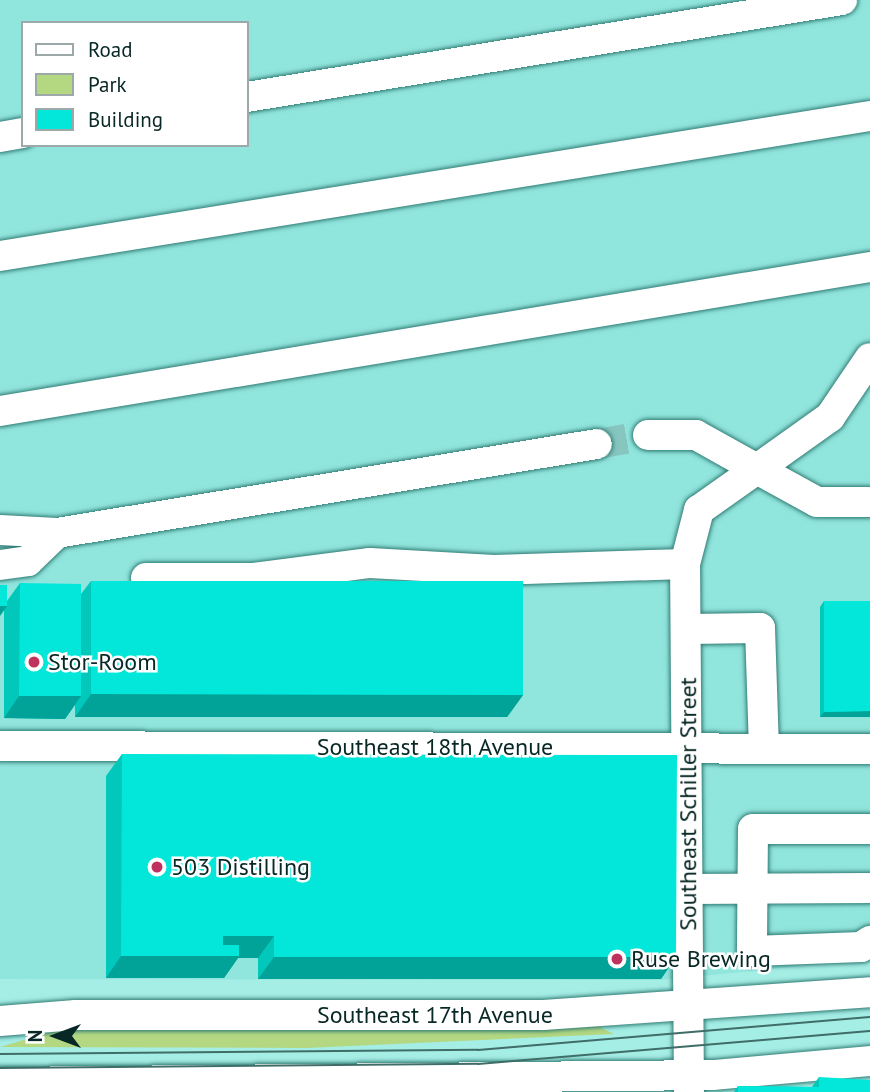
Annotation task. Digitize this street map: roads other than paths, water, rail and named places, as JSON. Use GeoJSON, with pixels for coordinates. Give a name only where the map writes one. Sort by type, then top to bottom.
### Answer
{"type":"FeatureCollection","features":[{"type":"Feature","properties":{"kind":"street"},"geometry":{"type":"LineString","coordinates":[[248,97],[842,0]]}},
{"type":"Feature","properties":{"kind":"street"},"geometry":{"type":"LineString","coordinates":[[0,256],[870,116]]}},
{"type":"Feature","properties":{"kind":"street"},"geometry":{"type":"LineString","coordinates":[[0,137],[21,133]]}},
{"type":"Feature","properties":{"kind":"street"},"geometry":{"type":"LineString","coordinates":[[0,411],[870,267]]}},
{"type":"Feature","properties":{"kind":"street","name":"Southeast Schiller Street"},"geometry":{"type":"LineString","coordinates":[[689,1084],[688,615],[685,565],[699,510],[830,417],[870,359]]}},
{"type":"Feature","properties":{"kind":"street"},"geometry":{"type":"LineString","coordinates":[[648,435],[696,435],[817,502],[870,502]]}},
{"type":"Feature","properties":{"kind":"street"},"geometry":{"type":"LineString","coordinates":[[0,530],[57,533],[597,443]]}},
{"type":"Feature","properties":{"kind":"street"},"geometry":{"type":"LineString","coordinates":[[0,565],[28,561],[57,533]]}},
{"type":"Feature","properties":{"kind":"street"},"geometry":{"type":"LineString","coordinates":[[146,578],[254,578],[370,563],[494,570],[685,565]]}},
{"type":"Feature","properties":{"kind":"street"},"geometry":{"type":"LineString","coordinates":[[688,615],[760,628],[764,748]]}},
{"type":"Feature","properties":{"kind":"street","name":"Southeast 18th Avenue"},"geometry":{"type":"LineString","coordinates":[[0,746],[870,749]]}},
{"type":"Feature","properties":{"kind":"street"},"geometry":{"type":"LineString","coordinates":[[870,829],[753,829],[752,951],[861,947],[870,941]]}},
{"type":"Feature","properties":{"kind":"street"},"geometry":{"type":"LineString","coordinates":[[688,889],[870,888]]}},
{"type":"Feature","properties":{"kind":"street","name":"Southeast 17th Avenue"},"geometry":{"type":"LineString","coordinates":[[0,1021],[689,1008],[870,992]]}},
{"type":"Feature","properties":{"kind":"street"},"geometry":{"type":"LineString","coordinates":[[0,1082],[244,1087],[689,1084],[870,1061]]}},
{"type":"Feature","properties":{"kind":"tunnel"},"geometry":{"type":"LineString","coordinates":[[597,444],[648,435]]}},
{"type":"Feature","properties":{"kind":"tram line"},"geometry":{"type":"LineString","coordinates":[[0,1054],[478,1050],[870,1017]]}},
{"type":"Feature","properties":{"kind":"tram line"},"geometry":{"type":"LineString","coordinates":[[0,1068],[478,1064],[870,1031]]}},
{"type":"Feature","properties":{"kind":"place","name":"Stor-Room"},"geometry":{"type":"Point","coordinates":[34,662]}},
{"type":"Feature","properties":{"kind":"place","name":"503 Distilling"},"geometry":{"type":"Point","coordinates":[157,867]}},
{"type":"Feature","properties":{"kind":"place","name":"Ruse Brewing"},"geometry":{"type":"Point","coordinates":[617,959]}}]}
